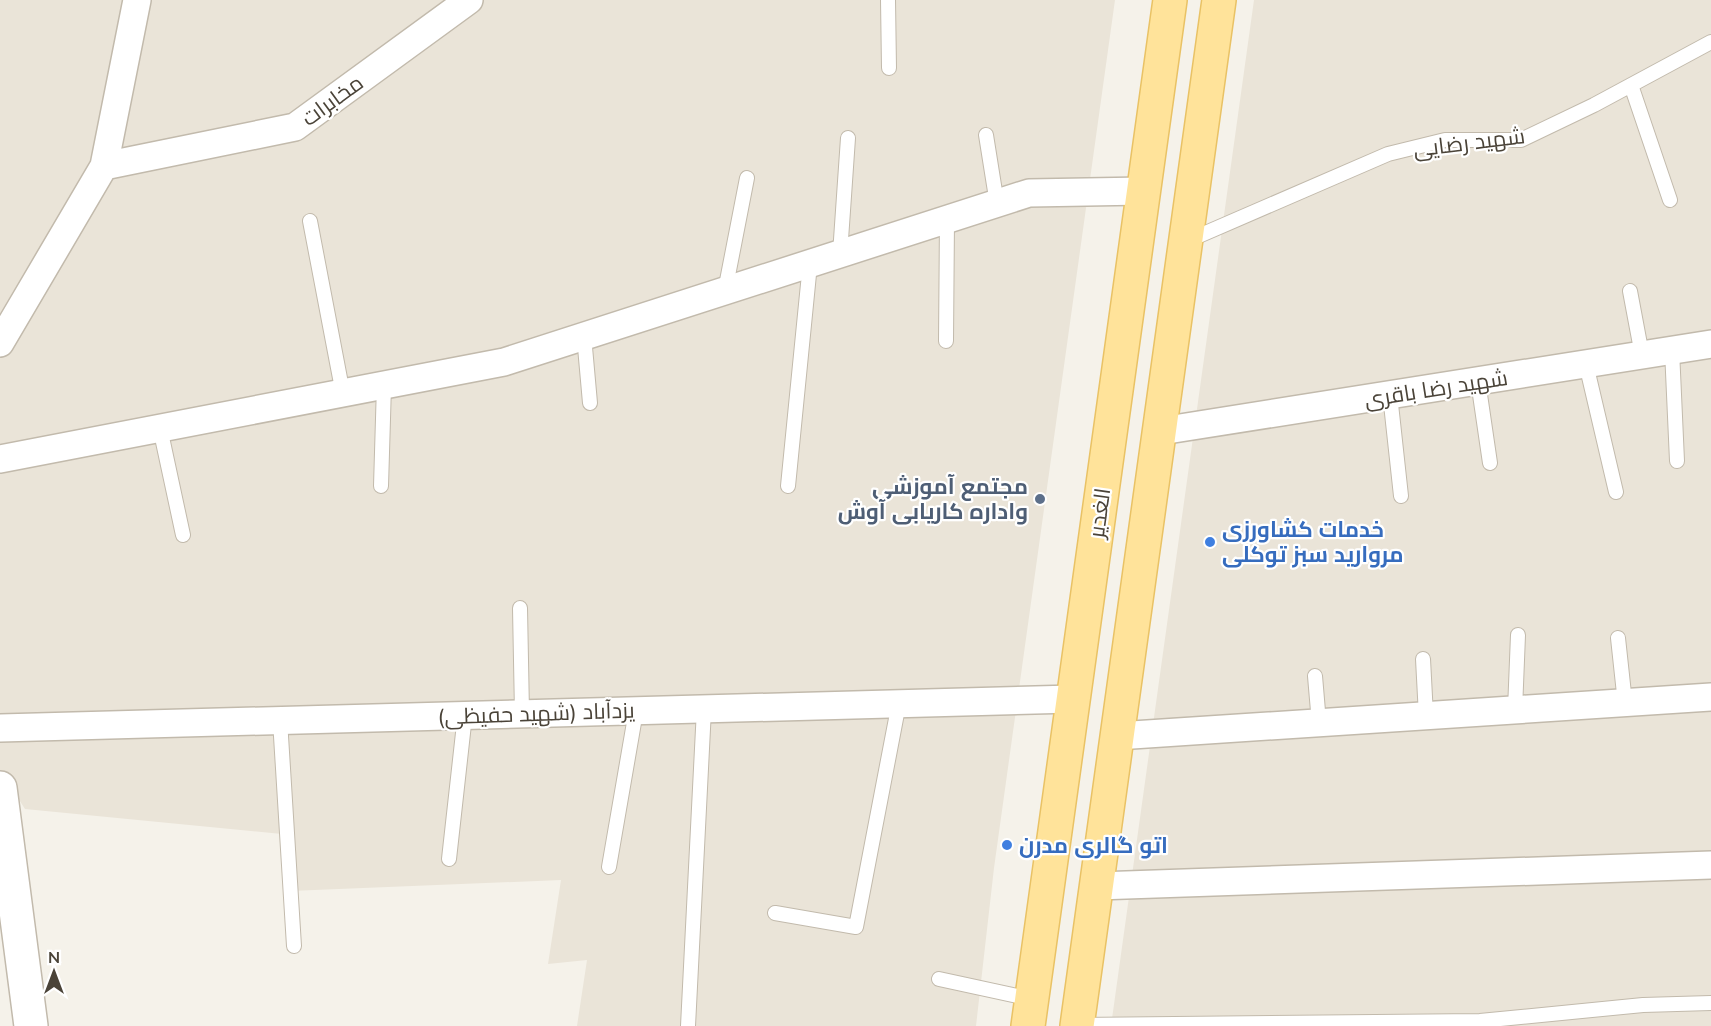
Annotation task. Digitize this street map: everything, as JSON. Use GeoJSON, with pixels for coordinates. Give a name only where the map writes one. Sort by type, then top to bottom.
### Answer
{"type":"FeatureCollection","features":[{"type":"Feature","properties":{"kind":"main road","name":"الغدیر"},"geometry":{"type":"LineString","coordinates":[[1030,1012],[1170,0]]}},
{"type":"Feature","properties":{"kind":"main road"},"geometry":{"type":"LineString","coordinates":[[1077,1026],[1219,0]]}},
{"type":"Feature","properties":{"kind":"street"},"geometry":{"type":"LineString","coordinates":[[0,343],[104,166],[137,0]]}},
{"type":"Feature","properties":{"kind":"street","name":"مخابرات"},"geometry":{"type":"LineString","coordinates":[[104,166],[295,127],[469,0]]}},
{"type":"Feature","properties":{"kind":"street"},"geometry":{"type":"LineString","coordinates":[[0,459],[504,362],[1029,193],[1144,191]]}},
{"type":"Feature","properties":{"kind":"street","name":"شهید رضا باقری"},"geometry":{"type":"LineString","coordinates":[[1161,431],[1711,344]]}},
{"type":"Feature","properties":{"kind":"street"},"geometry":{"type":"LineString","coordinates":[[1117,736],[1711,697]]}},
{"type":"Feature","properties":{"kind":"street","name":"یزدآباد (شهید حفیظی)"},"geometry":{"type":"LineString","coordinates":[[0,728],[1073,699]]}},
{"type":"Feature","properties":{"kind":"street"},"geometry":{"type":"LineString","coordinates":[[0,788],[31,1026]]}},
{"type":"Feature","properties":{"kind":"street"},"geometry":{"type":"LineString","coordinates":[[1097,886],[1711,865]]}},
{"type":"Feature","properties":{"kind":"lane"},"geometry":{"type":"LineString","coordinates":[[888,0],[889,68]]}},
{"type":"Feature","properties":{"kind":"lane","name":"شهید رضایی"},"geometry":{"type":"LineString","coordinates":[[1187,241],[1388,154],[1445,140],[1521,140],[1711,42]]}},
{"type":"Feature","properties":{"kind":"lane"},"geometry":{"type":"LineString","coordinates":[[1631,85],[1670,200]]}},
{"type":"Feature","properties":{"kind":"lane"},"geometry":{"type":"LineString","coordinates":[[986,135],[997,204]]}},
{"type":"Feature","properties":{"kind":"lane"},"geometry":{"type":"LineString","coordinates":[[840,254],[848,138]]}},
{"type":"Feature","properties":{"kind":"lane"},"geometry":{"type":"LineString","coordinates":[[725,291],[747,178]]}},
{"type":"Feature","properties":{"kind":"lane"},"geometry":{"type":"LineString","coordinates":[[946,340],[947,220]]}},
{"type":"Feature","properties":{"kind":"lane"},"geometry":{"type":"LineString","coordinates":[[310,221],[343,393]]}},
{"type":"Feature","properties":{"kind":"lane"},"geometry":{"type":"LineString","coordinates":[[788,486],[810,264]]}},
{"type":"Feature","properties":{"kind":"lane"},"geometry":{"type":"LineString","coordinates":[[1629,291],[1642,355]]}},
{"type":"Feature","properties":{"kind":"lane"},"geometry":{"type":"LineString","coordinates":[[584,336],[590,403]]}},
{"type":"Feature","properties":{"kind":"lane"},"geometry":{"type":"LineString","coordinates":[[1672,351],[1677,461]]}},
{"type":"Feature","properties":{"kind":"lane"},"geometry":{"type":"LineString","coordinates":[[1586,364],[1616,492]]}},
{"type":"Feature","properties":{"kind":"lane"},"geometry":{"type":"LineString","coordinates":[[1478,381],[1490,463]]}},
{"type":"Feature","properties":{"kind":"lane"},"geometry":{"type":"LineString","coordinates":[[381,486],[384,385]]}},
{"type":"Feature","properties":{"kind":"lane"},"geometry":{"type":"LineString","coordinates":[[1389,395],[1401,496]]}},
{"type":"Feature","properties":{"kind":"lane"},"geometry":{"type":"LineString","coordinates":[[160,428],[183,535]]}},
{"type":"Feature","properties":{"kind":"lane"},"geometry":{"type":"LineString","coordinates":[[520,608],[522,713]]}},
{"type":"Feature","properties":{"kind":"lane"},"geometry":{"type":"LineString","coordinates":[[1515,710],[1518,635]]}},
{"type":"Feature","properties":{"kind":"lane"},"geometry":{"type":"LineString","coordinates":[[1618,638],[1624,703]]}},
{"type":"Feature","properties":{"kind":"lane"},"geometry":{"type":"LineString","coordinates":[[1423,659],[1426,716]]}},
{"type":"Feature","properties":{"kind":"lane"},"geometry":{"type":"LineString","coordinates":[[1315,676],[1319,723]]}},
{"type":"Feature","properties":{"kind":"lane"},"geometry":{"type":"LineString","coordinates":[[775,913],[856,927],[899,703]]}},
{"type":"Feature","properties":{"kind":"lane"},"geometry":{"type":"LineString","coordinates":[[688,1026],[704,709]]}},
{"type":"Feature","properties":{"kind":"lane"},"geometry":{"type":"LineString","coordinates":[[609,867],[636,711]]}},
{"type":"Feature","properties":{"kind":"lane"},"geometry":{"type":"LineString","coordinates":[[449,859],[465,715]]}},
{"type":"Feature","properties":{"kind":"lane"},"geometry":{"type":"LineString","coordinates":[[280,720],[294,946]]}},
{"type":"Feature","properties":{"kind":"lane"},"geometry":{"type":"LineString","coordinates":[[939,979],[1030,1012]]}},
{"type":"Feature","properties":{"kind":"lane"},"geometry":{"type":"LineString","coordinates":[[1077,1026],[1480,1021],[1643,1005],[1711,1003]]}},
{"type":"Feature","properties":{"kind":"shaded area"},"geometry":{"type":"Polygon","coordinates":[[[0,0],[1115,0],[994,868],[976,1026],[577,1026],[587,960],[548,964],[561,880],[290,891],[292,835],[25,809],[0,770],[0,0]]]}},
{"type":"Feature","properties":{"kind":"shaded area"},"geometry":{"type":"Polygon","coordinates":[[[1254,0],[1711,0],[1711,1026],[1111,1026],[1254,0]]]}},
{"type":"Feature","properties":{"kind":"place","name":"مجتمع آموزشی واداره کاریابی آوش"},"geometry":{"type":"Point","coordinates":[1040,499]}},
{"type":"Feature","properties":{"kind":"place","name":"خدمات کشاورزی مروارید سبز توکلی"},"geometry":{"type":"Point","coordinates":[1210,542]}},
{"type":"Feature","properties":{"kind":"place","name":"اتو گالری مدرن"},"geometry":{"type":"Point","coordinates":[1007,845]}}]}
